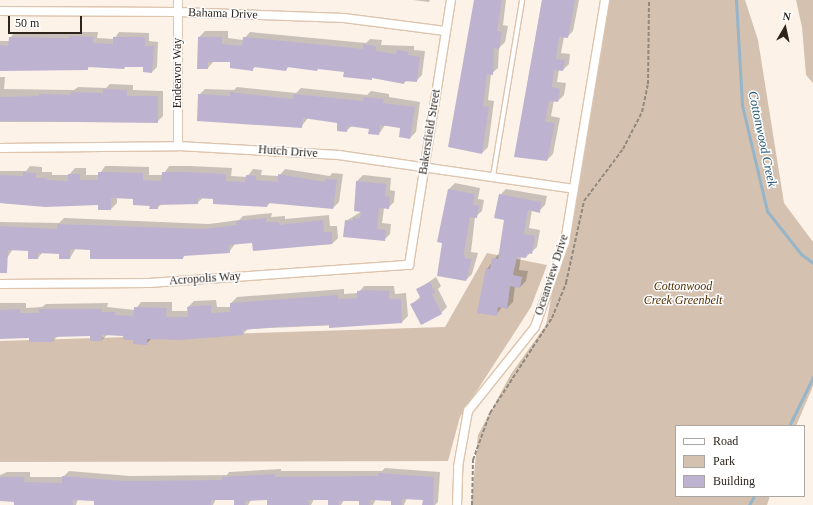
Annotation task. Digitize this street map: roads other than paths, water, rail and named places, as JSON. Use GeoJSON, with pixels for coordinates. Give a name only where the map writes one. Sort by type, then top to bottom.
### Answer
{"type":"FeatureCollection","features":[{"type":"Feature","properties":{"kind":"street","name":"Endeavor Way"},"geometry":{"type":"LineString","coordinates":[[178,0],[178,146]]}},
{"type":"Feature","properties":{"kind":"street","name":"Bakersfield Street"},"geometry":{"type":"LineString","coordinates":[[409,265],[451,0]]}},
{"type":"Feature","properties":{"kind":"street","name":"Oceanview Drive"},"geometry":{"type":"LineString","coordinates":[[457,505],[458,467],[468,411],[535,327],[565,242],[604,0]]}},
{"type":"Feature","properties":{"kind":"street","name":"Bahama Drive"},"geometry":{"type":"LineString","coordinates":[[0,11],[178,12],[344,18],[445,32]]}},
{"type":"Feature","properties":{"kind":"street","name":"Hutch Drive"},"geometry":{"type":"LineString","coordinates":[[0,148],[178,146],[339,155],[425,166],[574,189]]}},
{"type":"Feature","properties":{"kind":"street","name":"Acropolis Way"},"geometry":{"type":"LineString","coordinates":[[0,284],[149,283],[409,265]]}},
{"type":"Feature","properties":{"kind":"lane"},"geometry":{"type":"LineString","coordinates":[[493,176],[522,0]]}},
{"type":"Feature","properties":{"kind":"waterway","name":"Cottonwood Creek"},"geometry":{"type":"LineString","coordinates":[[736,0],[742,105],[767,211],[801,254],[813,263]]}},
{"type":"Feature","properties":{"kind":"waterway","name":"Cottonwood Creek"},"geometry":{"type":"LineString","coordinates":[[789,425],[813,377]]}},
{"type":"Feature","properties":{"kind":"waterway","name":"Cottonwood Creek"},"geometry":{"type":"LineString","coordinates":[[749,505],[753,497]]}},
{"type":"Feature","properties":{"kind":"park label","name":"Cottonwood Creek Greenbelt"},"geometry":{"type":"Point","coordinates":[683,294]}}]}
